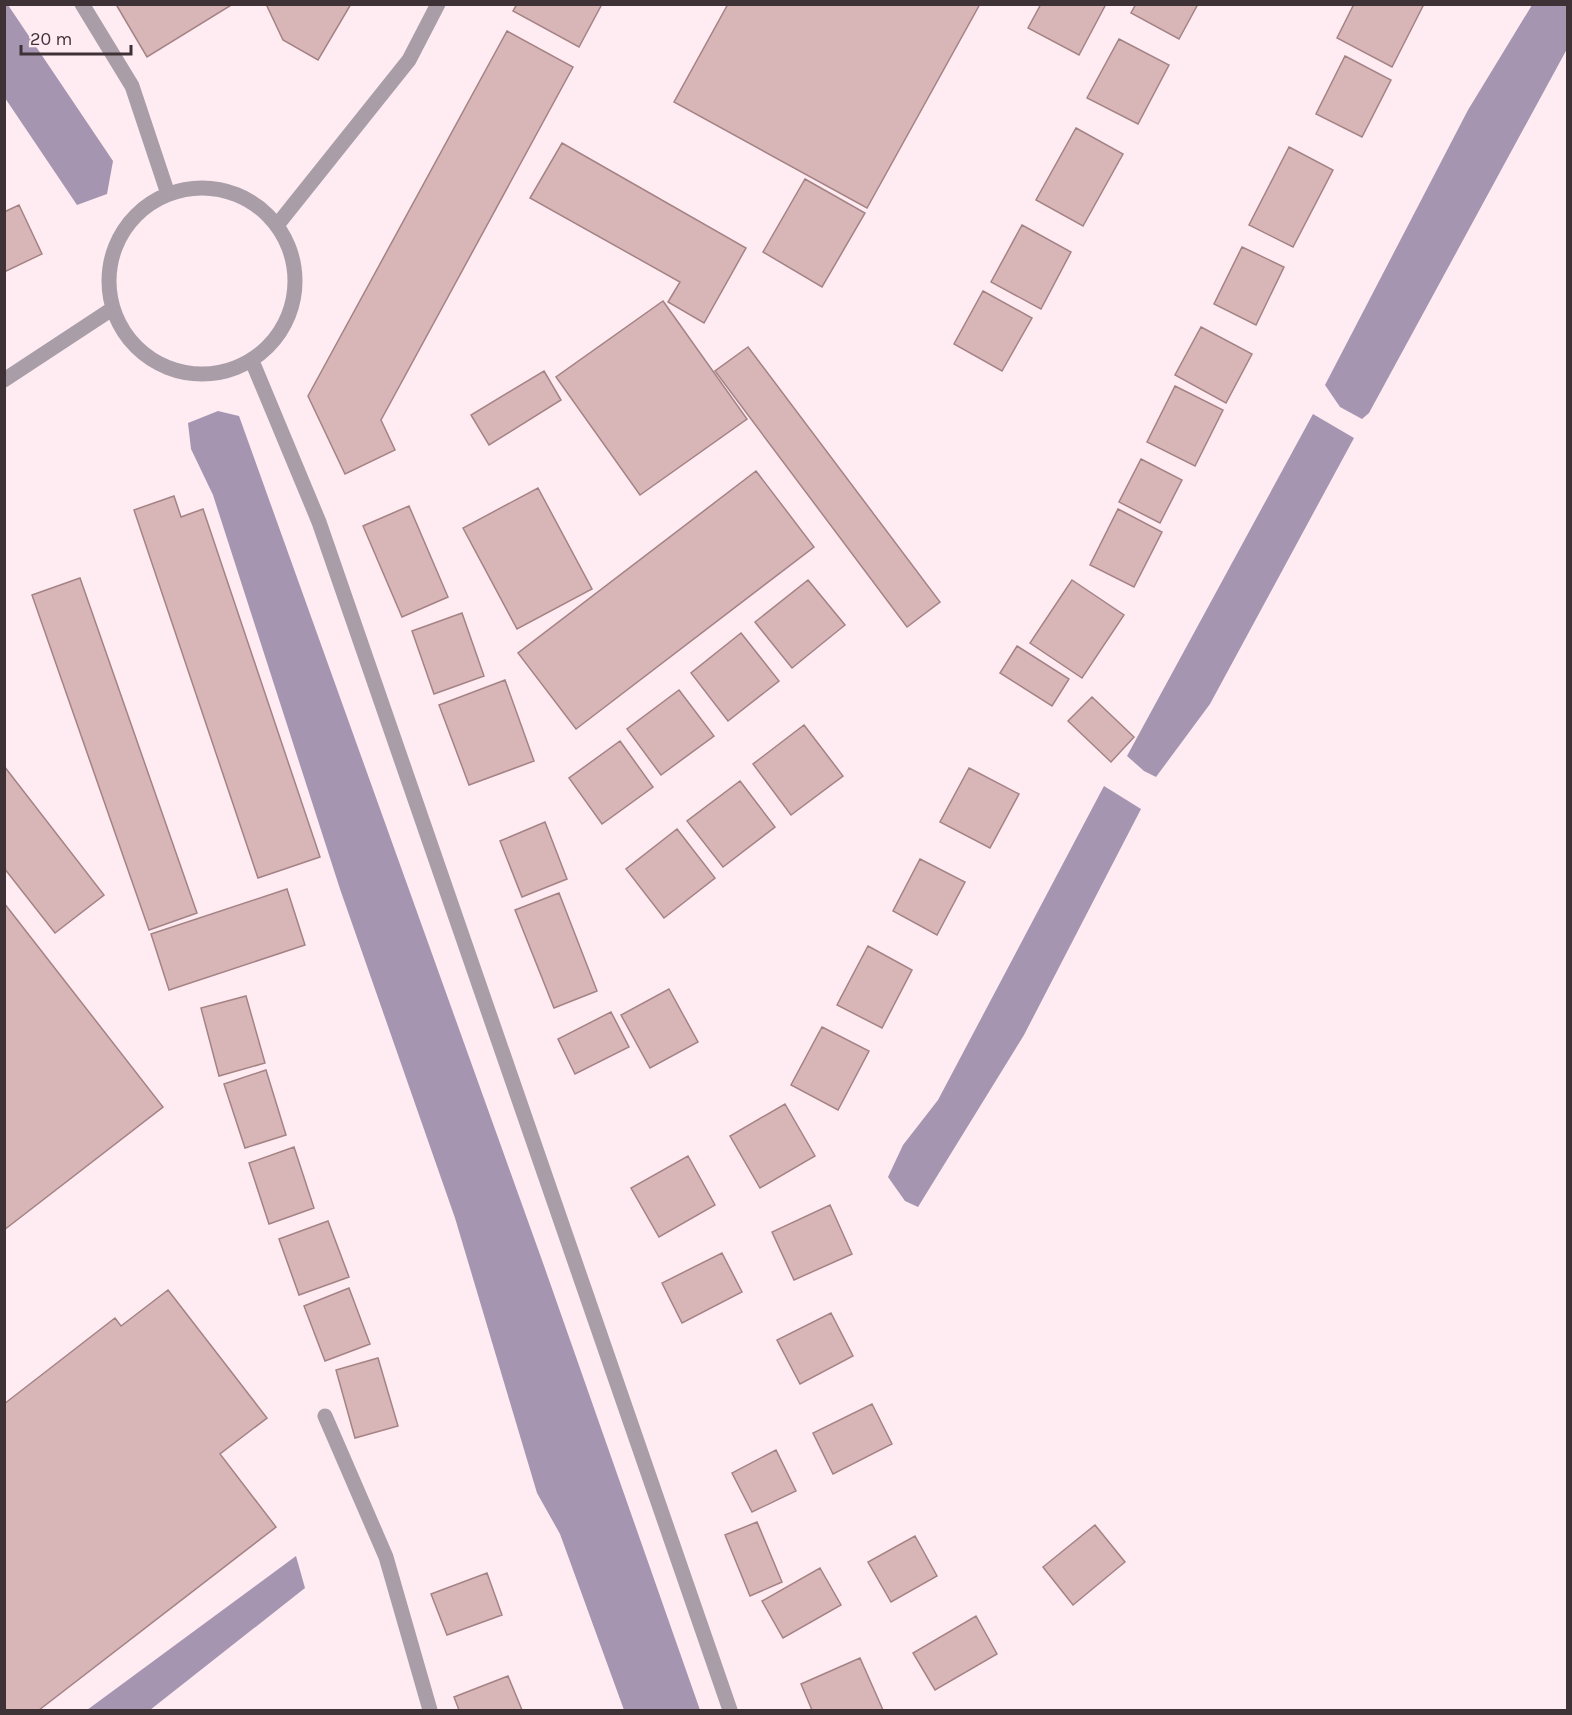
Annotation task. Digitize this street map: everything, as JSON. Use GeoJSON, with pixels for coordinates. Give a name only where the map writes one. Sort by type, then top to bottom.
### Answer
{"type":"FeatureCollection","features":[{"type":"Feature","properties":{"kind":"street"},"geometry":{"type":"LineString","coordinates":[[82,4],[132,86],[168,194]]}},
{"type":"Feature","properties":{"kind":"street"},"geometry":{"type":"LineString","coordinates":[[278,224],[409,60],[438,4]]}},
{"type":"Feature","properties":{"kind":"street"},"geometry":{"type":"LineString","coordinates":[[208,187],[247,198],[278,224],[294,259],[295,298],[280,334],[252,361],[212,374],[170,369],[134,346],[112,309],[108,274],[118,241],[139,212],[168,194],[208,187]]}},
{"type":"Feature","properties":{"kind":"street"},"geometry":{"type":"LineString","coordinates":[[4,380],[112,309]]}},
{"type":"Feature","properties":{"kind":"street"},"geometry":{"type":"LineString","coordinates":[[252,361],[319,522],[730,1710]]}},
{"type":"Feature","properties":{"kind":"street"},"geometry":{"type":"LineString","coordinates":[[325,1416],[386,1557],[430,1710]]}},
{"type":"Feature","properties":{"kind":"shaded area"},"geometry":{"type":"Polygon","coordinates":[[[4,5],[8,5],[113,161],[107,194],[77,205],[5,98],[4,5]]]}},
{"type":"Feature","properties":{"kind":"shaded area"},"geometry":{"type":"Polygon","coordinates":[[[1532,5],[1567,5],[1567,49],[1369,413],[1362,419],[1340,407],[1325,385],[1468,110],[1532,5]]]}},
{"type":"Feature","properties":{"kind":"shaded area"},"geometry":{"type":"Polygon","coordinates":[[[218,411],[239,416],[543,1263],[700,1710],[624,1710],[560,1534],[537,1493],[455,1218],[340,889],[213,495],[191,449],[188,423],[218,411]]]}},
{"type":"Feature","properties":{"kind":"shaded area"},"geometry":{"type":"Polygon","coordinates":[[[1313,414],[1354,438],[1210,704],[1156,777],[1144,771],[1127,756],[1313,414]]]}},
{"type":"Feature","properties":{"kind":"shaded area"},"geometry":{"type":"Polygon","coordinates":[[[1104,786],[1141,809],[1024,1035],[918,1207],[905,1201],[888,1177],[903,1145],[938,1100],[1104,786]]]}},
{"type":"Feature","properties":{"kind":"shaded area"},"geometry":{"type":"Polygon","coordinates":[[[296,1556],[305,1588],[150,1710],[87,1710],[296,1556]]]}},
{"type":"Feature","properties":{"kind":"building"},"geometry":{"type":"Polygon","coordinates":[[[119,4],[233,4],[147,57],[117,6],[119,4]]]}},
{"type":"Feature","properties":{"kind":"building"},"geometry":{"type":"Polygon","coordinates":[[[266,4],[351,4],[318,60],[283,40],[266,4]]]}},
{"type":"Feature","properties":{"kind":"building"},"geometry":{"type":"Polygon","coordinates":[[[517,4],[602,4],[579,47],[513,11],[517,4]]]}},
{"type":"Feature","properties":{"kind":"building"},"geometry":{"type":"Polygon","coordinates":[[[728,4],[980,4],[867,208],[674,102],[728,4]]]}},
{"type":"Feature","properties":{"kind":"building"},"geometry":{"type":"Polygon","coordinates":[[[1041,4],[1106,4],[1079,55],[1028,28],[1041,4]]]}},
{"type":"Feature","properties":{"kind":"building"},"geometry":{"type":"Polygon","coordinates":[[[1136,4],[1198,4],[1179,39],[1131,13],[1136,4]]]}},
{"type":"Feature","properties":{"kind":"building"},"geometry":{"type":"Polygon","coordinates":[[[1354,4],[1424,4],[1392,67],[1337,38],[1354,4]]]}},
{"type":"Feature","properties":{"kind":"building"},"geometry":{"type":"Polygon","coordinates":[[[507,31],[573,67],[381,420],[395,450],[345,474],[308,396],[507,31]]]}},
{"type":"Feature","properties":{"kind":"building"},"geometry":{"type":"Polygon","coordinates":[[[1119,39],[1169,65],[1138,124],[1087,98],[1119,39]]]}},
{"type":"Feature","properties":{"kind":"building"},"geometry":{"type":"Polygon","coordinates":[[[1345,56],[1391,80],[1362,137],[1316,114],[1345,56]]]}},
{"type":"Feature","properties":{"kind":"building"},"geometry":{"type":"Polygon","coordinates":[[[1076,128],[1123,154],[1083,226],[1036,200],[1076,128]]]}},
{"type":"Feature","properties":{"kind":"building"},"geometry":{"type":"Polygon","coordinates":[[[562,143],[746,248],[704,323],[668,302],[680,282],[530,198],[562,143]]]}},
{"type":"Feature","properties":{"kind":"building"},"geometry":{"type":"Polygon","coordinates":[[[1289,147],[1333,170],[1293,247],[1249,225],[1289,147]]]}},
{"type":"Feature","properties":{"kind":"building"},"geometry":{"type":"Polygon","coordinates":[[[805,179],[865,213],[822,287],[763,252],[805,179]]]}},
{"type":"Feature","properties":{"kind":"building"},"geometry":{"type":"Polygon","coordinates":[[[19,205],[42,254],[4,272],[4,212],[19,205]]]}},
{"type":"Feature","properties":{"kind":"building"},"geometry":{"type":"Polygon","coordinates":[[[1022,225],[1071,252],[1041,309],[991,282],[1022,225]]]}},
{"type":"Feature","properties":{"kind":"building"},"geometry":{"type":"Polygon","coordinates":[[[1242,247],[1284,267],[1256,325],[1214,304],[1242,247]]]}},
{"type":"Feature","properties":{"kind":"building"},"geometry":{"type":"Polygon","coordinates":[[[983,291],[1032,318],[1002,371],[954,344],[983,291]]]}},
{"type":"Feature","properties":{"kind":"building"},"geometry":{"type":"Polygon","coordinates":[[[663,301],[747,419],[640,495],[556,377],[663,301]]]}},
{"type":"Feature","properties":{"kind":"building"},"geometry":{"type":"Polygon","coordinates":[[[1201,327],[1252,354],[1226,403],[1175,375],[1201,327]]]}},
{"type":"Feature","properties":{"kind":"building"},"geometry":{"type":"Polygon","coordinates":[[[748,347],[940,602],[907,627],[715,371],[748,347]]]}},
{"type":"Feature","properties":{"kind":"building"},"geometry":{"type":"Polygon","coordinates":[[[544,371],[561,400],[489,445],[471,415],[544,371]]]}},
{"type":"Feature","properties":{"kind":"building"},"geometry":{"type":"Polygon","coordinates":[[[1175,386],[1223,410],[1195,466],[1147,442],[1175,386]]]}},
{"type":"Feature","properties":{"kind":"building"},"geometry":{"type":"Polygon","coordinates":[[[1141,459],[1182,480],[1160,523],[1119,502],[1141,459]]]}},
{"type":"Feature","properties":{"kind":"building"},"geometry":{"type":"Polygon","coordinates":[[[756,471],[814,547],[576,729],[518,653],[756,471]]]}},
{"type":"Feature","properties":{"kind":"building"},"geometry":{"type":"Polygon","coordinates":[[[538,488],[592,589],[517,629],[463,528],[538,488]]]}},
{"type":"Feature","properties":{"kind":"building"},"geometry":{"type":"Polygon","coordinates":[[[174,496],[181,517],[203,509],[320,857],[258,878],[134,510],[174,496]]]}},
{"type":"Feature","properties":{"kind":"building"},"geometry":{"type":"Polygon","coordinates":[[[409,506],[448,597],[402,617],[363,526],[409,506]]]}},
{"type":"Feature","properties":{"kind":"building"},"geometry":{"type":"Polygon","coordinates":[[[1118,509],[1162,532],[1134,587],[1090,565],[1118,509]]]}},
{"type":"Feature","properties":{"kind":"building"},"geometry":{"type":"Polygon","coordinates":[[[80,578],[197,913],[149,930],[32,595],[80,578]]]}},
{"type":"Feature","properties":{"kind":"building"},"geometry":{"type":"Polygon","coordinates":[[[808,580],[845,625],[792,668],[755,622],[808,580]]]}},
{"type":"Feature","properties":{"kind":"building"},"geometry":{"type":"Polygon","coordinates":[[[1072,580],[1124,615],[1082,678],[1030,643],[1072,580]]]}},
{"type":"Feature","properties":{"kind":"building"},"geometry":{"type":"Polygon","coordinates":[[[462,613],[484,676],[434,694],[412,631],[462,613]]]}},
{"type":"Feature","properties":{"kind":"building"},"geometry":{"type":"Polygon","coordinates":[[[741,633],[779,681],[728,721],[691,673],[741,633]]]}},
{"type":"Feature","properties":{"kind":"building"},"geometry":{"type":"Polygon","coordinates":[[[1017,646],[1069,679],[1052,706],[1000,673],[1017,646]]]}},
{"type":"Feature","properties":{"kind":"building"},"geometry":{"type":"Polygon","coordinates":[[[505,680],[534,761],[469,785],[439,705],[505,680]]]}},
{"type":"Feature","properties":{"kind":"building"},"geometry":{"type":"Polygon","coordinates":[[[679,690],[714,736],[661,775],[627,729],[679,690]]]}},
{"type":"Feature","properties":{"kind":"building"},"geometry":{"type":"Polygon","coordinates":[[[1092,697],[1134,737],[1111,762],[1068,721],[1092,697]]]}},
{"type":"Feature","properties":{"kind":"building"},"geometry":{"type":"Polygon","coordinates":[[[804,725],[843,776],[791,815],[753,764],[804,725]]]}},
{"type":"Feature","properties":{"kind":"building"},"geometry":{"type":"Polygon","coordinates":[[[620,741],[653,787],[602,824],[569,778],[620,741]]]}},
{"type":"Feature","properties":{"kind":"building"},"geometry":{"type":"Polygon","coordinates":[[[4,766],[104,895],[55,933],[4,868],[4,766]]]}},
{"type":"Feature","properties":{"kind":"building"},"geometry":{"type":"Polygon","coordinates":[[[969,768],[1019,794],[990,848],[940,822],[969,768]]]}},
{"type":"Feature","properties":{"kind":"building"},"geometry":{"type":"Polygon","coordinates":[[[740,781],[775,827],[723,867],[687,821],[740,781]]]}},
{"type":"Feature","properties":{"kind":"building"},"geometry":{"type":"Polygon","coordinates":[[[545,822],[567,879],[522,897],[500,841],[545,822]]]}},
{"type":"Feature","properties":{"kind":"building"},"geometry":{"type":"Polygon","coordinates":[[[677,829],[715,878],[664,918],[626,869],[677,829]]]}},
{"type":"Feature","properties":{"kind":"building"},"geometry":{"type":"Polygon","coordinates":[[[920,859],[965,882],[937,935],[893,911],[920,859]]]}},
{"type":"Feature","properties":{"kind":"building"},"geometry":{"type":"Polygon","coordinates":[[[287,889],[305,945],[169,990],[151,934],[287,889]]]}},
{"type":"Feature","properties":{"kind":"building"},"geometry":{"type":"Polygon","coordinates":[[[559,893],[597,991],[554,1008],[515,910],[559,893]]]}},
{"type":"Feature","properties":{"kind":"building"},"geometry":{"type":"Polygon","coordinates":[[[4,903],[163,1107],[4,1230],[4,903]]]}},
{"type":"Feature","properties":{"kind":"building"},"geometry":{"type":"Polygon","coordinates":[[[868,946],[912,970],[882,1028],[837,1005],[868,946]]]}},
{"type":"Feature","properties":{"kind":"building"},"geometry":{"type":"Polygon","coordinates":[[[669,989],[698,1042],[650,1068],[621,1015],[669,989]]]}},
{"type":"Feature","properties":{"kind":"building"},"geometry":{"type":"Polygon","coordinates":[[[246,996],[265,1063],[219,1076],[201,1008],[246,996]]]}},
{"type":"Feature","properties":{"kind":"building"},"geometry":{"type":"Polygon","coordinates":[[[611,1012],[629,1047],[575,1074],[558,1039],[611,1012]]]}},
{"type":"Feature","properties":{"kind":"building"},"geometry":{"type":"Polygon","coordinates":[[[822,1027],[869,1051],[838,1110],[791,1085],[822,1027]]]}},
{"type":"Feature","properties":{"kind":"building"},"geometry":{"type":"Polygon","coordinates":[[[266,1070],[286,1135],[245,1148],[224,1084],[266,1070]]]}},
{"type":"Feature","properties":{"kind":"building"},"geometry":{"type":"Polygon","coordinates":[[[785,1104],[815,1156],[760,1188],[730,1136],[785,1104]]]}},
{"type":"Feature","properties":{"kind":"building"},"geometry":{"type":"Polygon","coordinates":[[[294,1147],[314,1208],[269,1224],[249,1163],[294,1147]]]}},
{"type":"Feature","properties":{"kind":"building"},"geometry":{"type":"Polygon","coordinates":[[[688,1156],[715,1205],[659,1237],[631,1188],[688,1156]]]}},
{"type":"Feature","properties":{"kind":"building"},"geometry":{"type":"Polygon","coordinates":[[[830,1205],[852,1254],[794,1280],[772,1232],[830,1205]]]}},
{"type":"Feature","properties":{"kind":"building"},"geometry":{"type":"Polygon","coordinates":[[[328,1221],[349,1277],[299,1295],[279,1239],[328,1221]]]}},
{"type":"Feature","properties":{"kind":"building"},"geometry":{"type":"Polygon","coordinates":[[[722,1253],[742,1292],[682,1323],[662,1283],[722,1253]]]}},
{"type":"Feature","properties":{"kind":"building"},"geometry":{"type":"Polygon","coordinates":[[[349,1288],[370,1344],[325,1361],[304,1306],[349,1288]]]}},
{"type":"Feature","properties":{"kind":"building"},"geometry":{"type":"Polygon","coordinates":[[[168,1290],[267,1418],[220,1454],[276,1527],[39,1710],[4,1710],[4,1404],[115,1318],[121,1326],[168,1290]]]}},
{"type":"Feature","properties":{"kind":"building"},"geometry":{"type":"Polygon","coordinates":[[[831,1313],[853,1356],[800,1384],[777,1340],[831,1313]]]}},
{"type":"Feature","properties":{"kind":"building"},"geometry":{"type":"Polygon","coordinates":[[[378,1358],[398,1426],[355,1438],[336,1370],[378,1358]]]}},
{"type":"Feature","properties":{"kind":"building"},"geometry":{"type":"Polygon","coordinates":[[[872,1404],[892,1444],[833,1474],[813,1433],[872,1404]]]}},
{"type":"Feature","properties":{"kind":"building"},"geometry":{"type":"Polygon","coordinates":[[[776,1450],[796,1491],[752,1512],[732,1473],[776,1450]]]}},
{"type":"Feature","properties":{"kind":"building"},"geometry":{"type":"Polygon","coordinates":[[[757,1522],[782,1582],[750,1596],[725,1535],[757,1522]]]}},
{"type":"Feature","properties":{"kind":"building"},"geometry":{"type":"Polygon","coordinates":[[[1095,1525],[1125,1562],[1073,1605],[1043,1567],[1095,1525]]]}},
{"type":"Feature","properties":{"kind":"building"},"geometry":{"type":"Polygon","coordinates":[[[915,1536],[937,1576],[891,1602],[868,1562],[915,1536]]]}},
{"type":"Feature","properties":{"kind":"building"},"geometry":{"type":"Polygon","coordinates":[[[820,1568],[841,1605],[783,1638],[762,1601],[820,1568]]]}},
{"type":"Feature","properties":{"kind":"building"},"geometry":{"type":"Polygon","coordinates":[[[487,1573],[502,1615],[447,1635],[431,1594],[487,1573]]]}},
{"type":"Feature","properties":{"kind":"building"},"geometry":{"type":"Polygon","coordinates":[[[976,1616],[997,1654],[935,1690],[913,1653],[976,1616]]]}},
{"type":"Feature","properties":{"kind":"building"},"geometry":{"type":"Polygon","coordinates":[[[860,1658],[883,1710],[812,1710],[801,1684],[860,1658]]]}},
{"type":"Feature","properties":{"kind":"building"},"geometry":{"type":"Polygon","coordinates":[[[508,1676],[522,1710],[459,1710],[454,1697],[508,1676]]]}}]}
